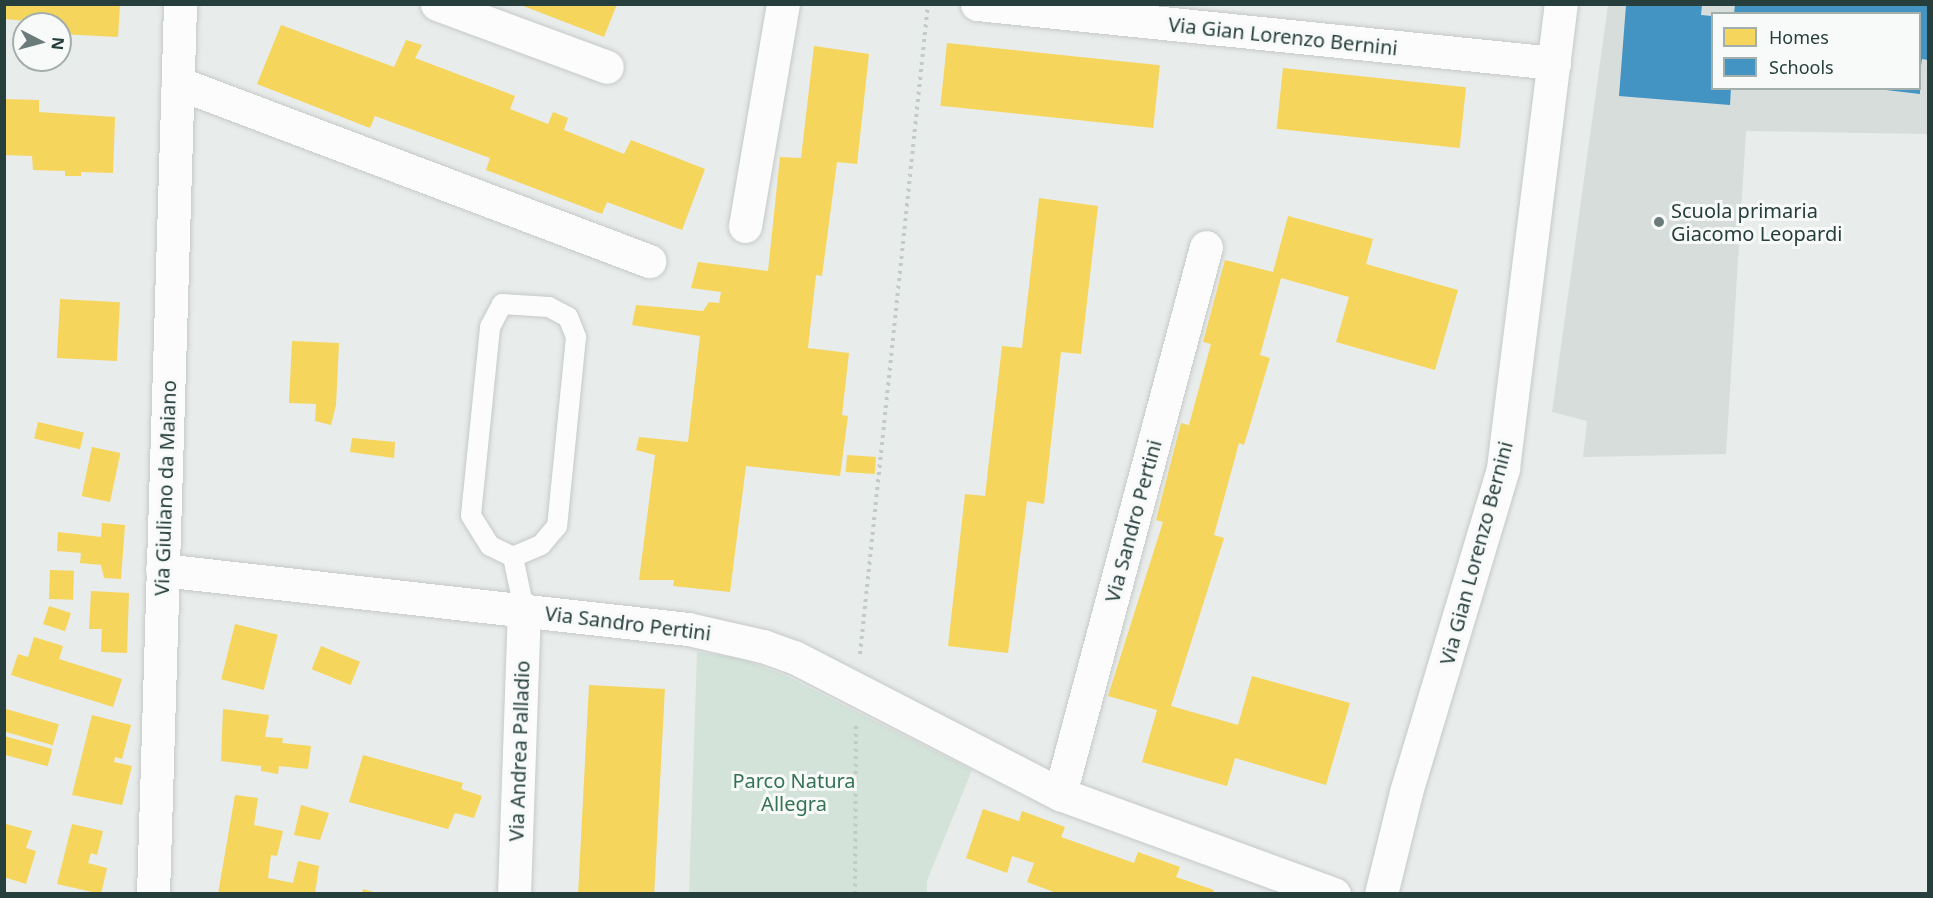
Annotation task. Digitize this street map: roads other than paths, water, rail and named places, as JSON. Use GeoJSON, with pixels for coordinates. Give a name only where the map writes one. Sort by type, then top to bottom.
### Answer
{"type":"FeatureCollection","features":[{"type":"Feature","properties":{"kind":"street","name":"Via Giuliano da Maiano"},"geometry":{"type":"LineString","coordinates":[[153,894],[180,4]]}},
{"type":"Feature","properties":{"kind":"street"},"geometry":{"type":"LineString","coordinates":[[437,4],[607,67]]}},
{"type":"Feature","properties":{"kind":"street"},"geometry":{"type":"LineString","coordinates":[[745,226],[783,4]]}},
{"type":"Feature","properties":{"kind":"street","name":"Via Gian Lorenzo Bernini"},"geometry":{"type":"LineString","coordinates":[[977,4],[1554,63]]}},
{"type":"Feature","properties":{"kind":"street","name":"Via Gian Lorenzo Bernini"},"geometry":{"type":"LineString","coordinates":[[1382,894],[1406,792],[1503,468],[1561,4]]}},
{"type":"Feature","properties":{"kind":"street"},"geometry":{"type":"LineString","coordinates":[[178,83],[649,261]]}},
{"type":"Feature","properties":{"kind":"street","name":"Via Sandro Pertini"},"geometry":{"type":"LineString","coordinates":[[1060,794],[1206,247]]}},
{"type":"Feature","properties":{"kind":"street","name":"Via Sandro Pertini"},"geometry":{"type":"LineString","coordinates":[[162,570],[688,629],[763,646],[795,657],[1060,794],[1334,894]]}},
{"type":"Feature","properties":{"kind":"street","name":"Via Andrea Palladio"},"geometry":{"type":"LineString","coordinates":[[514,894],[524,609]]}},
{"type":"Feature","properties":{"kind":"lane"},"geometry":{"type":"LineString","coordinates":[[502,304],[549,308],[568,318],[576,337],[557,526],[541,545],[513,558],[490,546],[471,515],[490,327],[502,304]]}},
{"type":"Feature","properties":{"kind":"lane"},"geometry":{"type":"LineString","coordinates":[[513,558],[524,609]]}},
{"type":"Feature","properties":{"kind":"place","name":"Scuola primaria Giacomo Leopardi"},"geometry":{"type":"Point","coordinates":[1659,222]}},
{"type":"Feature","properties":{"kind":"park label","name":"Parco Natura Allegra"},"geometry":{"type":"Point","coordinates":[794,792]}}]}
